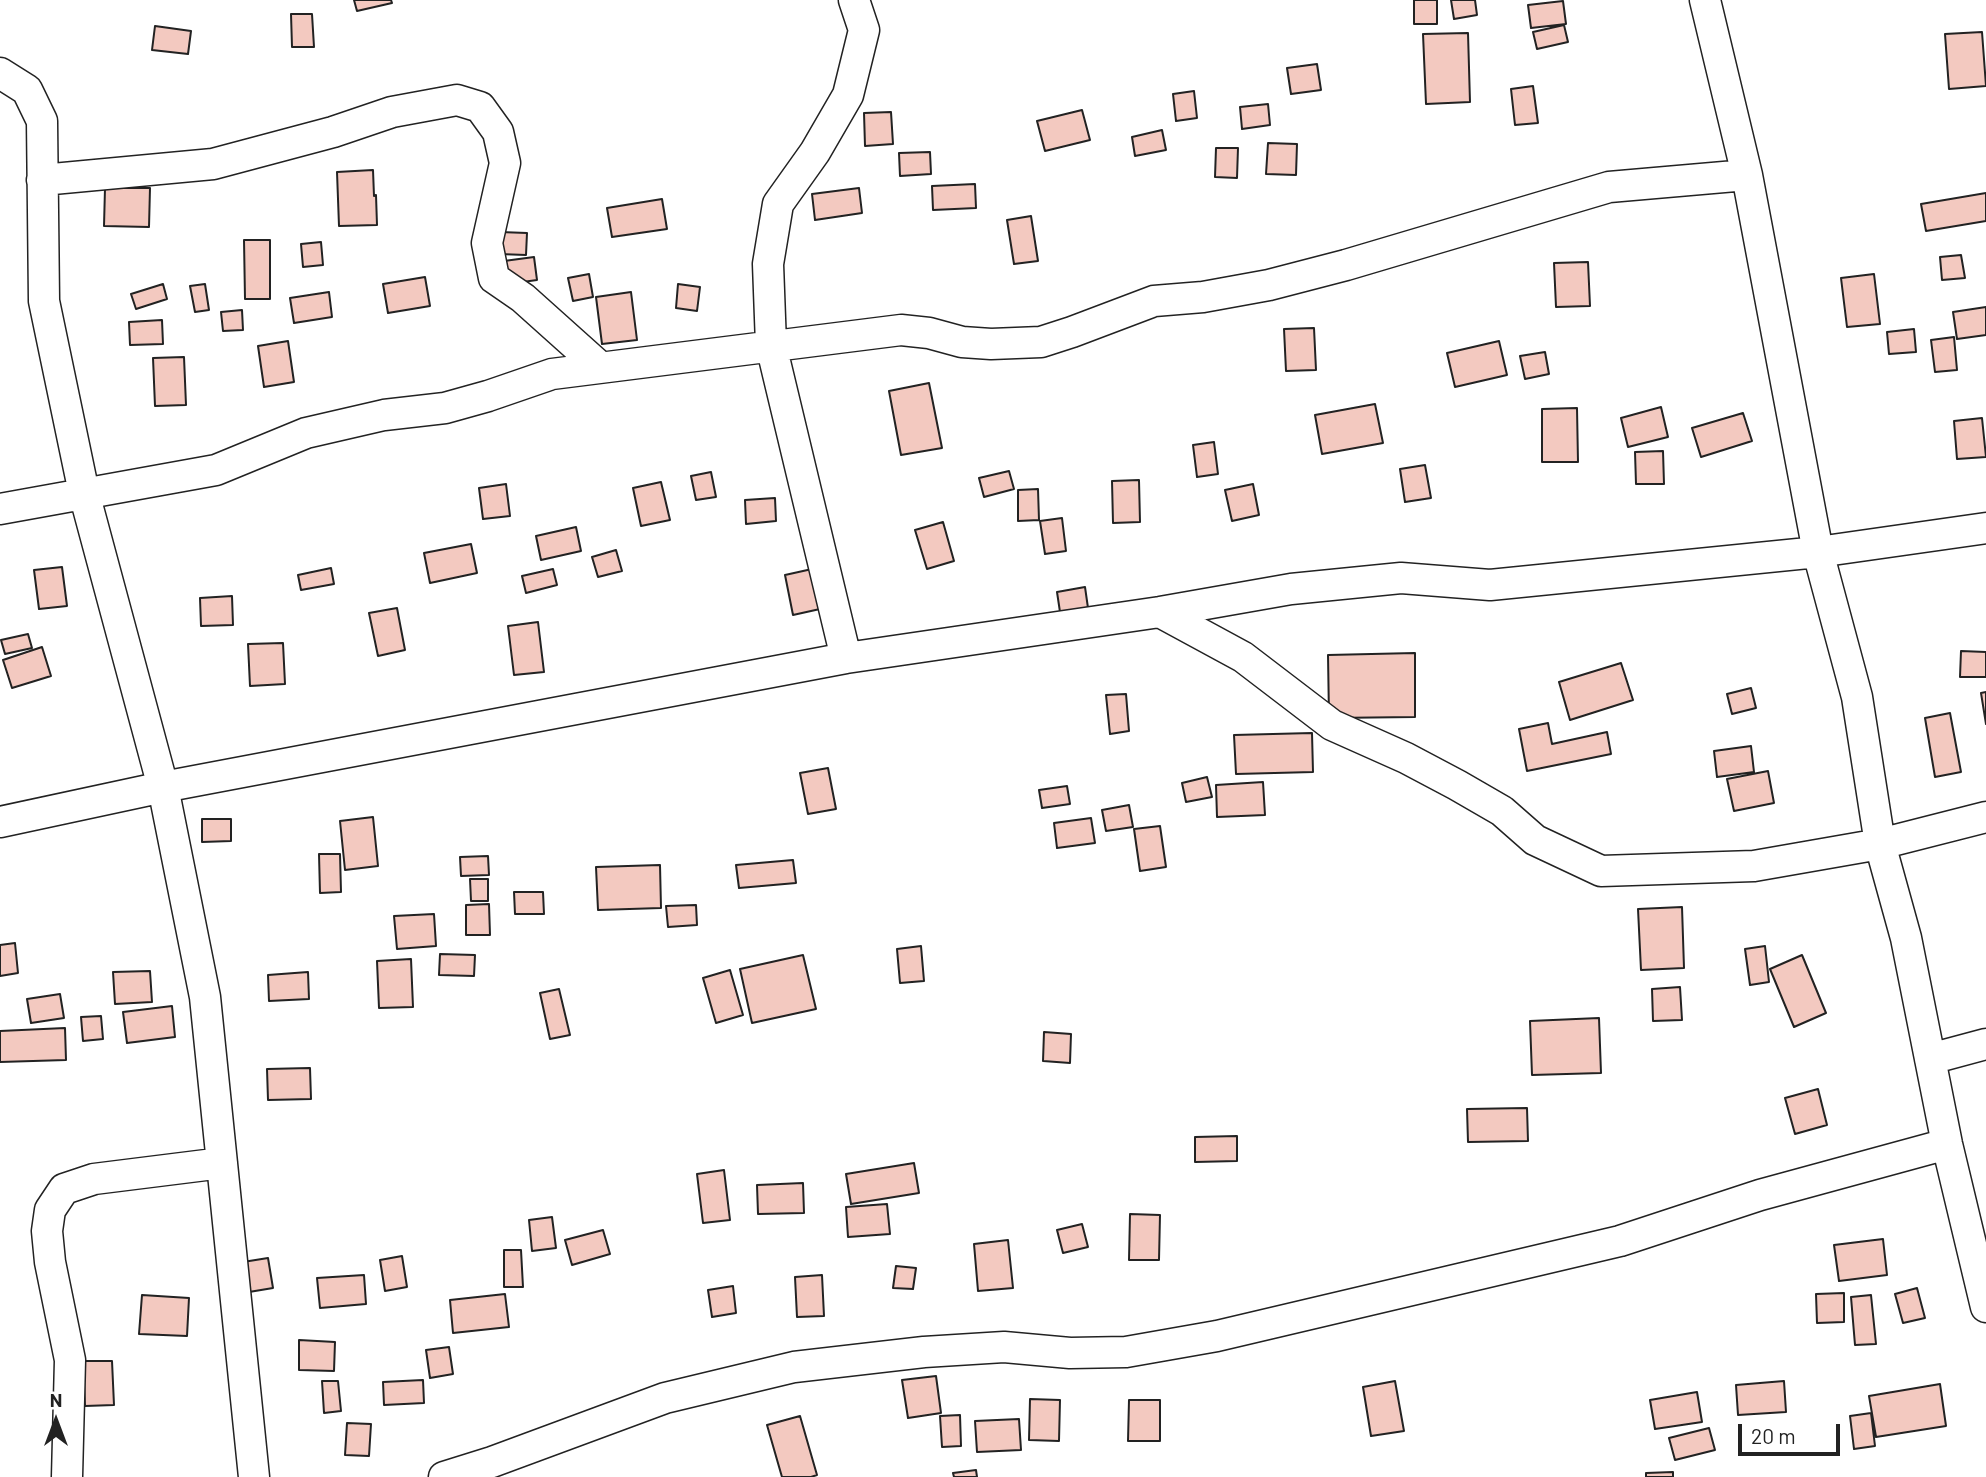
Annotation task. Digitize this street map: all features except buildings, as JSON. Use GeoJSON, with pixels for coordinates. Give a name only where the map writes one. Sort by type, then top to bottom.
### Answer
{"type":"FeatureCollection","features":[{"type":"Feature","properties":{"kind":"street"},"geometry":{"type":"LineString","coordinates":[[846,658],[771,345],[768,264],[778,204],[815,152],[848,95],[864,30],[855,0]]}},
{"type":"Feature","properties":{"kind":"street"},"geometry":{"type":"LineString","coordinates":[[1704,0],[1747,175],[1818,552],[1857,697],[1880,844],[1906,938],[1947,1144],[1986,1307]]}},
{"type":"Feature","properties":{"kind":"street"},"geometry":{"type":"LineString","coordinates":[[0,73],[27,90],[42,121],[44,301],[84,493],[163,787],[205,997],[254,1477]]}},
{"type":"Feature","properties":{"kind":"street"},"geometry":{"type":"LineString","coordinates":[[42,180],[213,164],[334,132],[392,112],[457,100],[480,107],[498,132],[505,163],[487,243],[494,278],[523,298],[600,367]]}},
{"type":"Feature","properties":{"kind":"street"},"geometry":{"type":"LineString","coordinates":[[0,509],[216,470],[306,433],[384,415],[445,408],[552,374],[901,330],[929,333],[962,342],[1041,342],[1154,301],[1203,297],[1282,282],[1609,187],[1747,175]]}},
{"type":"Feature","properties":{"kind":"street"},"geometry":{"type":"LineString","coordinates":[[0,822],[163,787],[846,658],[1160,612],[1291,589],[1401,578],[1490,585],[1818,552],[1986,528]]}},
{"type":"Feature","properties":{"kind":"street"},"geometry":{"type":"LineString","coordinates":[[1160,612],[1243,657],[1332,725],[1406,758],[1457,785],[1502,811],[1535,840],[1601,871],[1754,866],[1880,844],[1986,817]]}},
{"type":"Feature","properties":{"kind":"street"},"geometry":{"type":"LineString","coordinates":[[1930,1059],[1986,1044]]}},
{"type":"Feature","properties":{"kind":"street"},"geometry":{"type":"LineString","coordinates":[[444,1477],[665,1398],[794,1367],[924,1352],[1004,1347],[1070,1353],[1126,1352],[1217,1336],[1620,1241],[1760,1195],[1947,1144]]}},
{"type":"Feature","properties":{"kind":"street"},"geometry":{"type":"LineString","coordinates":[[66,1477],[70,1360],[51,1262],[47,1231],[50,1210],[64,1189],[94,1179],[222,1163]]}}]}
